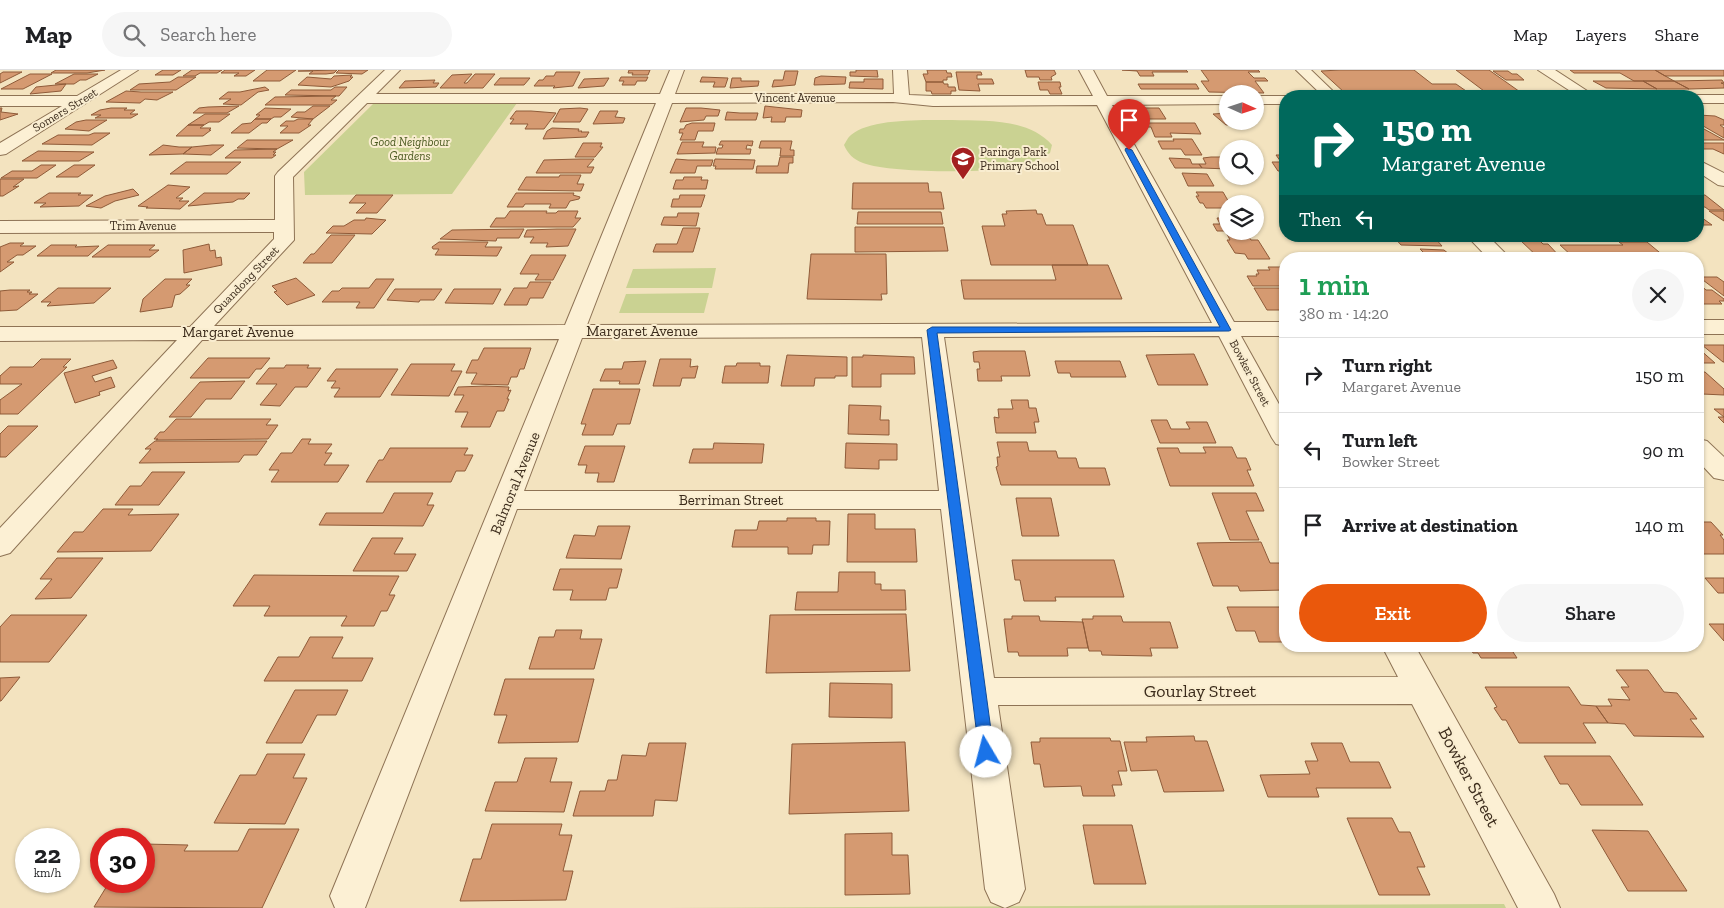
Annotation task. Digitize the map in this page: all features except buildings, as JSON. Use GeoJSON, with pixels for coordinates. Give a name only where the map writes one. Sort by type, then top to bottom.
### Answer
{"type":"FeatureCollection","features":[{"type":"Feature","properties":{"kind":"street","name":"Somers Street"},"geometry":{"type":"LineString","coordinates":[[0,150],[131,70]]}},
{"type":"Feature","properties":{"kind":"street","name":"Quandong Street"},"geometry":{"type":"LineString","coordinates":[[0,546],[284,240],[284,176],[394,70]]}},
{"type":"Feature","properties":{"kind":"street","name":"Balmoral Avenue"},"geometry":{"type":"LineString","coordinates":[[350,896],[677,70]]}},
{"type":"Feature","properties":{"kind":"street"},"geometry":{"type":"LineString","coordinates":[[900,70],[902,98]]}},
{"type":"Feature","properties":{"kind":"street","name":"Bowker Street"},"geometry":{"type":"LineString","coordinates":[[1086,70],[1279,427]]}},
{"type":"Feature","properties":{"kind":"street"},"geometry":{"type":"LineString","coordinates":[[1303,70],[1325,90]]}},
{"type":"Feature","properties":{"kind":"street"},"geometry":{"type":"LineString","coordinates":[[1545,70],[1578,90]]}},
{"type":"Feature","properties":{"kind":"street","name":"Vincent Avenue"},"geometry":{"type":"LineString","coordinates":[[363,99],[902,98],[933,101],[1219,100]]}},
{"type":"Feature","properties":{"kind":"street"},"geometry":{"type":"LineString","coordinates":[[1704,99],[1724,99]]}},
{"type":"Feature","properties":{"kind":"street"},"geometry":{"type":"LineString","coordinates":[[1264,100],[1279,100]]}},
{"type":"Feature","properties":{"kind":"street"},"geometry":{"type":"LineString","coordinates":[[0,101],[80,101]]}},
{"type":"Feature","properties":{"kind":"street"},"geometry":{"type":"LineString","coordinates":[[1704,169],[1724,181]]}},
{"type":"Feature","properties":{"kind":"street","name":"Trim Avenue"},"geometry":{"type":"LineString","coordinates":[[0,227],[285,226]]}},
{"type":"Feature","properties":{"kind":"street"},"geometry":{"type":"LineString","coordinates":[[1483,242],[1494,252]]}},
{"type":"Feature","properties":{"kind":"street"},"geometry":{"type":"LineString","coordinates":[[1704,327],[1724,327]]}},
{"type":"Feature","properties":{"kind":"street","name":"Margaret Avenue"},"geometry":{"type":"LineString","coordinates":[[0,334],[1279,329]]}},
{"type":"Feature","properties":{"kind":"street"},"geometry":{"type":"LineString","coordinates":[[932,330],[1004,889]]}},
{"type":"Feature","properties":{"kind":"street"},"geometry":{"type":"LineString","coordinates":[[1704,453],[1724,472]]}},
{"type":"Feature","properties":{"kind":"street","name":"Berriman Street"},"geometry":{"type":"LineString","coordinates":[[508,500],[954,500]]}},
{"type":"Feature","properties":{"kind":"street","name":"Bowker Street"},"geometry":{"type":"LineString","coordinates":[[1401,652],[1540,908]]}},
{"type":"Feature","properties":{"kind":"street","name":"Gourlay Street"},"geometry":{"type":"LineString","coordinates":[[979,692],[1422,690]]}},
{"type":"Feature","properties":{"kind":"green space","name":"Good Neighbour Gardens"},"geometry":{"type":"Polygon","coordinates":[[[517,103],[452,194],[305,195],[304,172],[373,104],[517,103]]]}},
{"type":"Feature","properties":{"kind":"green space"},"geometry":{"type":"Polygon","coordinates":[[[899,121],[992,121],[1019,125],[1042,136],[1052,145],[1050,153],[1031,162],[997,170],[914,170],[893,169],[863,163],[851,156],[844,145],[851,135],[871,125],[899,121]]]}},
{"type":"Feature","properties":{"kind":"green space"},"geometry":{"type":"Polygon","coordinates":[[[716,268],[712,288],[626,288],[633,269],[716,268]]]}},
{"type":"Feature","properties":{"kind":"green space"},"geometry":{"type":"Polygon","coordinates":[[[709,293],[704,313],[619,313],[626,294],[709,293]]]}},
{"type":"Feature","properties":{"kind":"green space"},"geometry":{"type":"Polygon","coordinates":[[[1504,904],[1506,908],[665,908],[1504,904]]]}},
{"type":"Feature","properties":{"kind":"place","name":"Paringa Park Primary School"},"geometry":{"type":"Point","coordinates":[963,180]}},
{"type":"Feature","properties":{"kind":"route"},"geometry":{"type":"LineString","coordinates":[[986,752],[932,330],[1226,330],[1129,150]]}}]}
